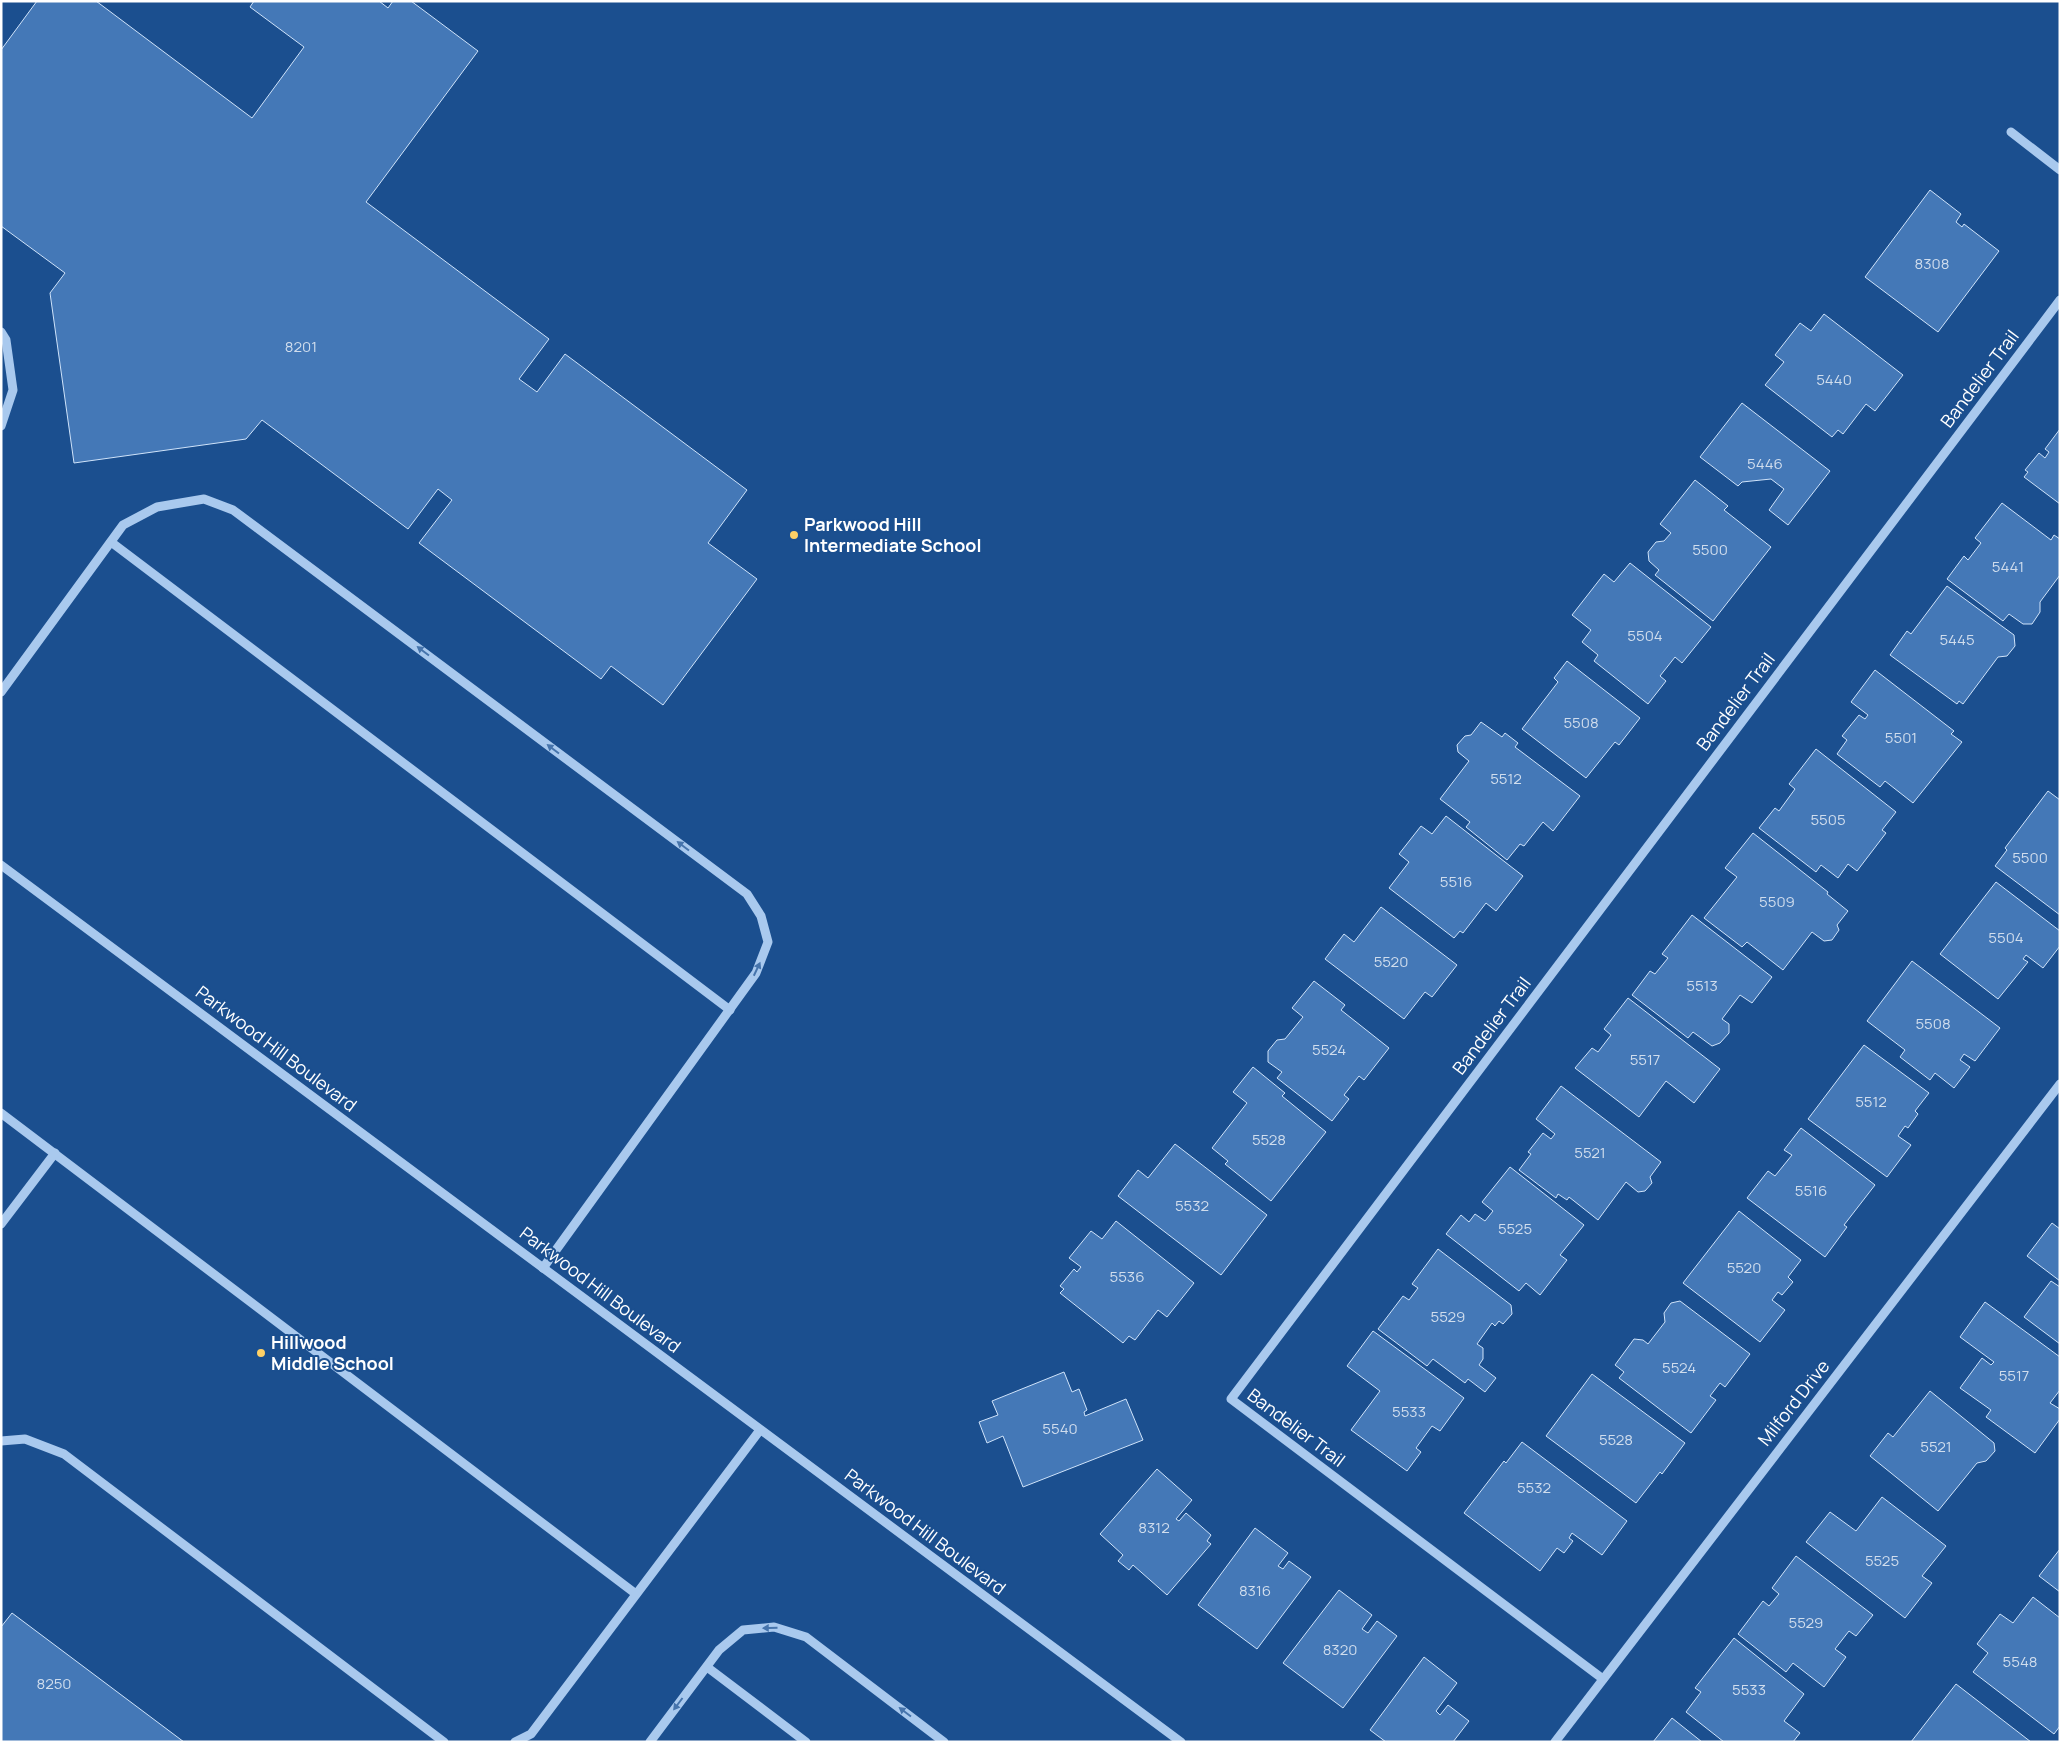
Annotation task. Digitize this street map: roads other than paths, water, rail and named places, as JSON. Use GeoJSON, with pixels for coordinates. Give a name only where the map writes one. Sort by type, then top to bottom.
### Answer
{"type":"FeatureCollection","features":[{"type":"Feature","properties":{"kind":"street"},"geometry":{"type":"LineString","coordinates":[[2011,132],[2060,170]]}},
{"type":"Feature","properties":{"kind":"street","name":"Bandelier Trail"},"geometry":{"type":"LineString","coordinates":[[1603,1679],[1231,1399],[2060,300]]}},
{"type":"Feature","properties":{"kind":"street"},"geometry":{"type":"LineString","coordinates":[[1,332],[6,340],[13,390],[1,426]]}},
{"type":"Feature","properties":{"kind":"street"},"geometry":{"type":"LineString","coordinates":[[1,692],[123,525],[157,507],[204,499],[233,510],[747,894],[761,916],[768,942],[756,973],[543,1268]]}},
{"type":"Feature","properties":{"kind":"street"},"geometry":{"type":"LineString","coordinates":[[111,542],[730,1010]]}},
{"type":"Feature","properties":{"kind":"street","name":"Parkwood Hill Boulevard"},"geometry":{"type":"LineString","coordinates":[[1,865],[1180,1742]]}},
{"type":"Feature","properties":{"kind":"street","name":"Milford Drive"},"geometry":{"type":"LineString","coordinates":[[1555,1742],[2060,1084]]}},
{"type":"Feature","properties":{"kind":"street"},"geometry":{"type":"LineString","coordinates":[[1,1113],[636,1594]]}},
{"type":"Feature","properties":{"kind":"street"},"geometry":{"type":"LineString","coordinates":[[1,1224],[55,1153]]}},
{"type":"Feature","properties":{"kind":"street"},"geometry":{"type":"LineString","coordinates":[[515,1742],[531,1734],[760,1430]]}},
{"type":"Feature","properties":{"kind":"street"},"geometry":{"type":"LineString","coordinates":[[1,1441],[25,1440],[64,1454],[444,1742]]}},
{"type":"Feature","properties":{"kind":"street"},"geometry":{"type":"LineString","coordinates":[[650,1742],[719,1650],[743,1630],[774,1627],[806,1637],[944,1742]]}},
{"type":"Feature","properties":{"kind":"street"},"geometry":{"type":"LineString","coordinates":[[707,1667],[806,1742]]}},
{"type":"Feature","properties":{"kind":"place","name":"Parkwood Hill Intermediate School"},"geometry":{"type":"Point","coordinates":[794,535]}},
{"type":"Feature","properties":{"kind":"place","name":"Hillwood Middle School"},"geometry":{"type":"Point","coordinates":[261,1353]}}]}
